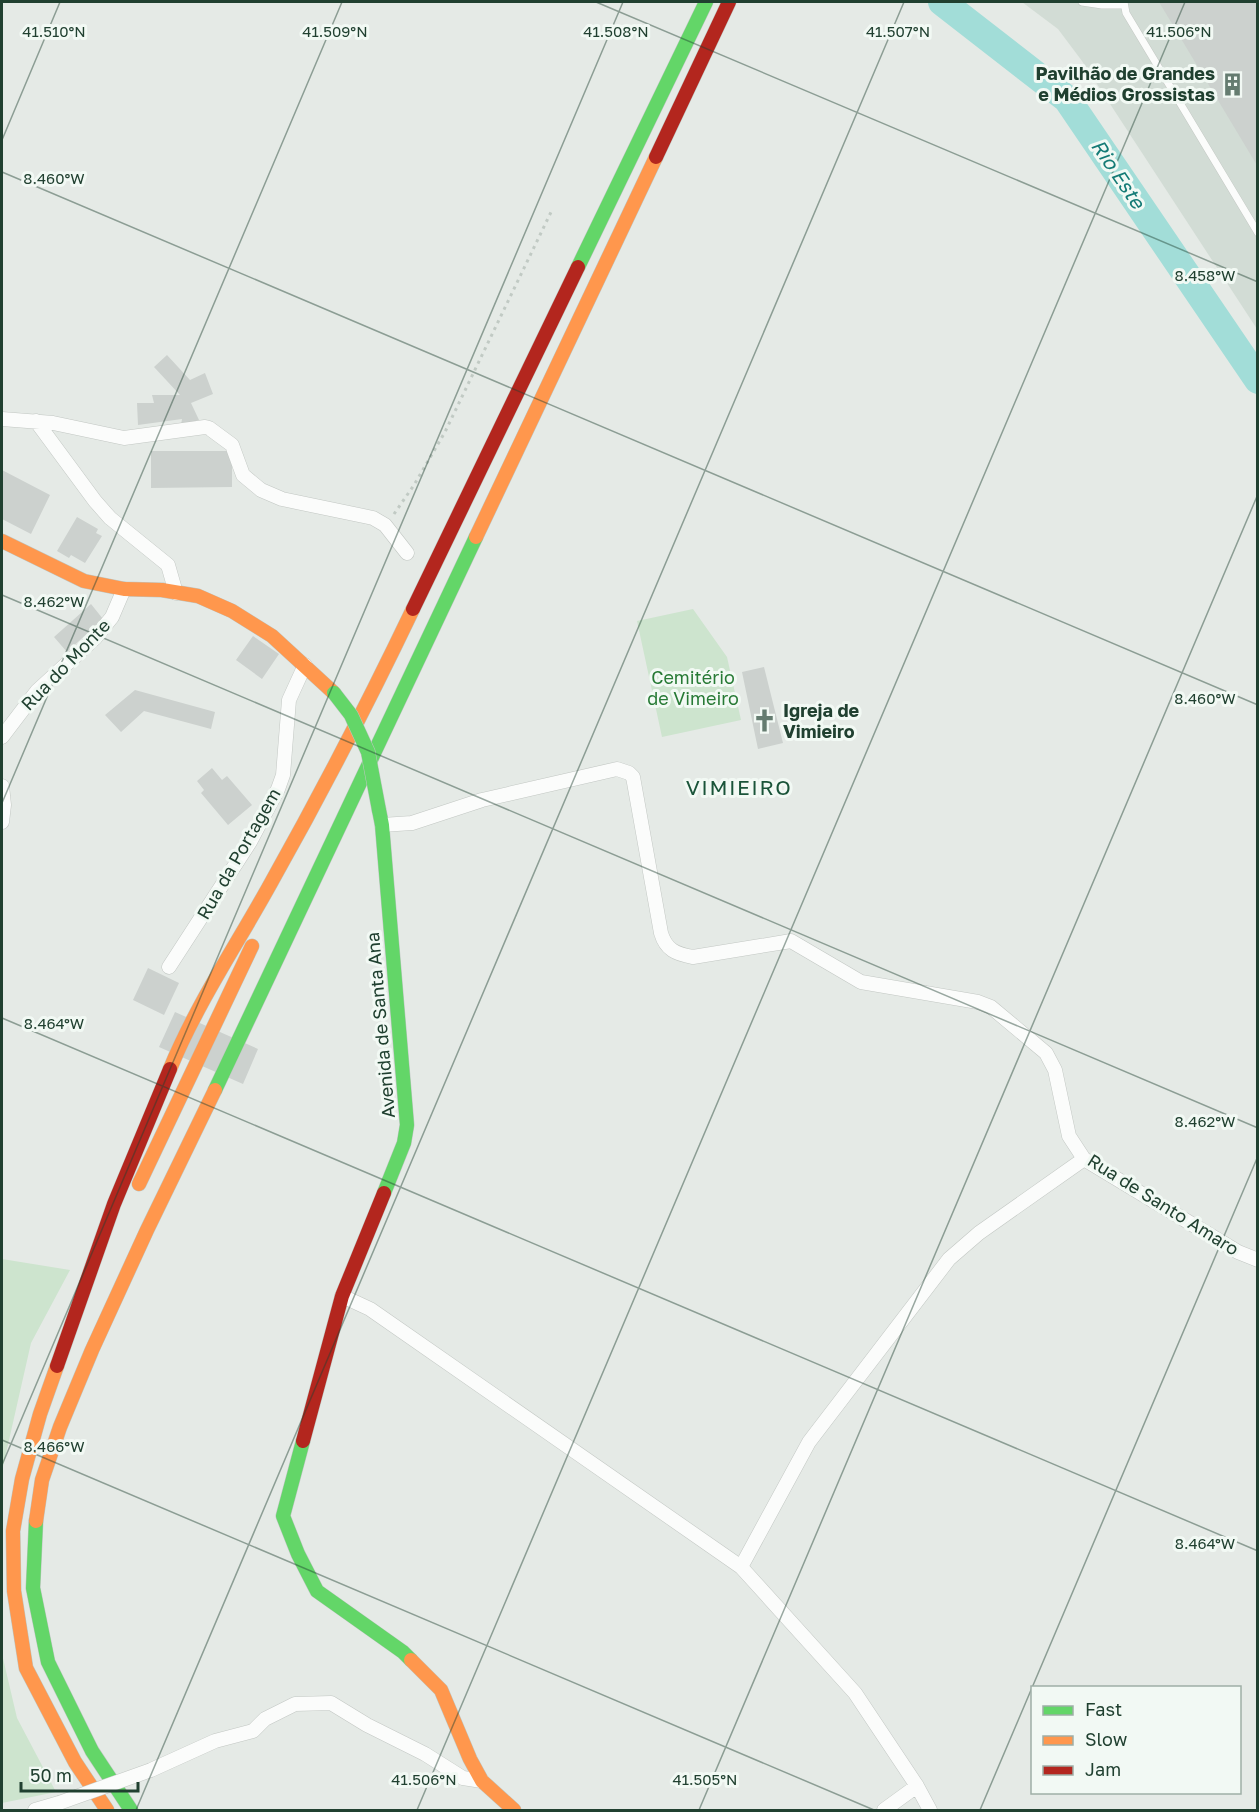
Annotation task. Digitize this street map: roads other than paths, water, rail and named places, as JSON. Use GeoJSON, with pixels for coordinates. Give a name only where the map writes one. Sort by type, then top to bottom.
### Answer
{"type":"FeatureCollection","features":[{"type":"Feature","properties":{"kind":"main road"},"geometry":{"type":"LineString","coordinates":[[107,1810],[75,1762],[27,1668],[14,1591],[13,1531],[22,1479],[40,1414],[114,1204],[182,1039],[273,880],[370,699],[706,2]]}},
{"type":"Feature","properties":{"kind":"main road"},"geometry":{"type":"LineString","coordinates":[[131,1810],[92,1751],[48,1662],[33,1588],[34,1534],[42,1480],[60,1427],[92,1350],[147,1230],[729,2]]}},
{"type":"Feature","properties":{"kind":"main road","name":"Avenida de Santa Ana"},"geometry":{"type":"LineString","coordinates":[[2,541],[84,581],[124,589],[162,590],[198,596],[232,611],[272,636],[334,693],[351,715],[368,752],[382,825],[407,1125],[404,1143],[342,1296],[283,1516],[298,1554],[317,1591],[403,1653],[441,1690],[470,1759],[482,1781],[514,1810]]}},
{"type":"Feature","properties":{"kind":"main road"},"geometry":{"type":"LineString","coordinates":[[114,1204],[135,1193],[260,930],[273,880]]}},
{"type":"Feature","properties":{"kind":"street"},"geometry":{"type":"LineString","coordinates":[[2,419],[36,421],[124,438],[205,427],[232,445],[243,475],[261,489],[282,499],[373,518],[386,525],[407,553]]}},
{"type":"Feature","properties":{"kind":"street"},"geometry":{"type":"LineString","coordinates":[[36,421],[110,518],[168,565],[177,593]]}},
{"type":"Feature","properties":{"kind":"street"},"geometry":{"type":"LineString","coordinates":[[2,553],[33,556]]}},
{"type":"Feature","properties":{"kind":"street","name":"Rua do Monte"},"geometry":{"type":"LineString","coordinates":[[2,737],[37,691],[96,638],[112,617],[124,589]]}},
{"type":"Feature","properties":{"kind":"street","name":"Rua da Portagem"},"geometry":{"type":"LineString","coordinates":[[169,968],[250,842],[278,789],[283,775],[289,700],[305,665]]}},
{"type":"Feature","properties":{"kind":"street","name":"Rua de Santo Amaro"},"geometry":{"type":"LineString","coordinates":[[382,825],[412,823],[482,800],[617,769],[624,770],[633,777],[661,933],[669,950],[693,957],[790,941],[861,982],[978,1002],[991,1007],[1046,1053],[1055,1070],[1069,1136],[1084,1159],[1238,1252],[1257,1260]]}},
{"type":"Feature","properties":{"kind":"street"},"geometry":{"type":"LineString","coordinates":[[2,786],[4,806],[2,822]]}},
{"type":"Feature","properties":{"kind":"street"},"geometry":{"type":"LineString","coordinates":[[741,1568],[809,1442],[949,1259],[979,1233],[1084,1159]]}},
{"type":"Feature","properties":{"kind":"street"},"geometry":{"type":"LineString","coordinates":[[342,1296],[370,1309],[741,1568],[855,1693],[917,1786],[930,1810]]}},
{"type":"Feature","properties":{"kind":"street"},"geometry":{"type":"LineString","coordinates":[[35,1810],[151,1770],[215,1741],[253,1731],[265,1719],[295,1704],[331,1703],[367,1725],[425,1754],[463,1778],[482,1781]]}},
{"type":"Feature","properties":{"kind":"street"},"geometry":{"type":"LineString","coordinates":[[884,1810],[917,1786]]}},
{"type":"Feature","properties":{"kind":"lane"},"geometry":{"type":"LineString","coordinates":[[1082,2],[1102,5],[1124,3],[1126,13],[1257,233]]}},
{"type":"Feature","properties":{"kind":"waterway","name":"Rio Este"},"geometry":{"type":"LineString","coordinates":[[942,2],[1067,99],[1258,380]]}},
{"type":"Feature","properties":{"kind":"place","name":"Pavilhão de Grandes e Médios Grossistas"},"geometry":{"type":"Point","coordinates":[1233,84]}},
{"type":"Feature","properties":{"kind":"place","name":"Igreja de Vimieiro"},"geometry":{"type":"Point","coordinates":[765,721]}},
{"type":"Feature","properties":{"kind":"district","name":"VIMIEIRO"},"geometry":{"type":"Point","coordinates":[739,788]}},
{"type":"Feature","properties":{"kind":"park label","name":"Cemitério de Vimeiro"},"geometry":{"type":"Point","coordinates":[693,688]}}]}
